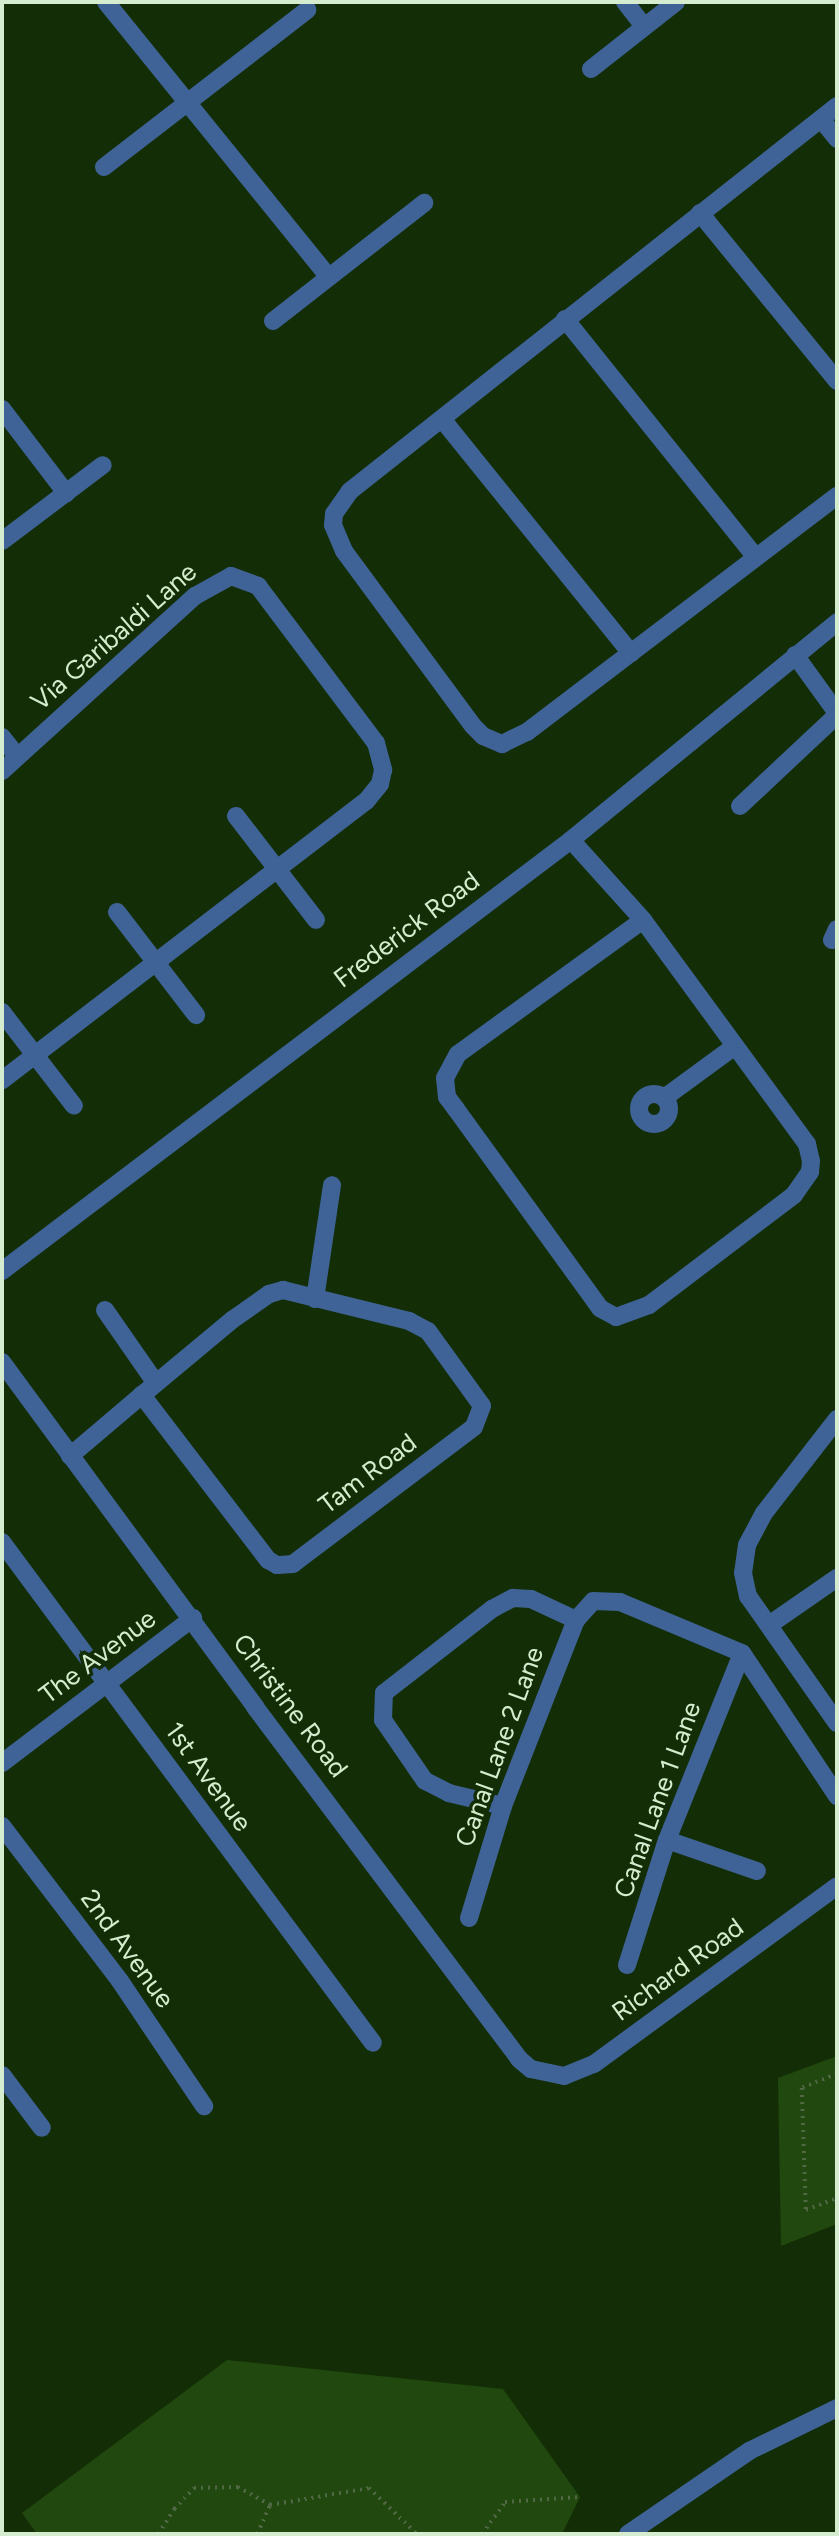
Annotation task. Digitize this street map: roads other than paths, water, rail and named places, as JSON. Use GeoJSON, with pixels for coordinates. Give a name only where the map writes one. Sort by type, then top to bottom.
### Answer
{"type":"FeatureCollection","features":[{"type":"Feature","properties":{"kind":"street"},"geometry":{"type":"LineString","coordinates":[[106,2],[188,99],[328,276]]}},
{"type":"Feature","properties":{"kind":"street"},"geometry":{"type":"LineString","coordinates":[[625,2],[644,26]]}},
{"type":"Feature","properties":{"kind":"street"},"geometry":{"type":"LineString","coordinates":[[591,69],[676,2]]}},
{"type":"Feature","properties":{"kind":"street"},"geometry":{"type":"LineString","coordinates":[[104,167],[188,99],[307,10]]}},
{"type":"Feature","properties":{"kind":"street"},"geometry":{"type":"LineString","coordinates":[[837,106],[351,491],[334,514],[333,525],[344,551],[473,726],[491,741],[512,742],[837,496]]}},
{"type":"Feature","properties":{"kind":"street"},"geometry":{"type":"LineString","coordinates":[[821,119],[837,139]]}},
{"type":"Feature","properties":{"kind":"street"},"geometry":{"type":"LineString","coordinates":[[273,321],[424,203]]}},
{"type":"Feature","properties":{"kind":"street"},"geometry":{"type":"LineString","coordinates":[[700,213],[837,381]]}},
{"type":"Feature","properties":{"kind":"street"},"geometry":{"type":"LineString","coordinates":[[565,319],[756,557]]}},
{"type":"Feature","properties":{"kind":"street"},"geometry":{"type":"LineString","coordinates":[[2,409],[66,493]]}},
{"type":"Feature","properties":{"kind":"street"},"geometry":{"type":"LineString","coordinates":[[442,419],[631,653]]}},
{"type":"Feature","properties":{"kind":"street"},"geometry":{"type":"LineString","coordinates":[[2,541],[103,465]]}},
{"type":"Feature","properties":{"kind":"street","name":"Via Garibaldi Lane"},"geometry":{"type":"LineString","coordinates":[[2,771],[195,596],[221,579],[248,579],[313,657],[376,743],[383,763],[374,793],[280,870],[2,1080]]}},
{"type":"Feature","properties":{"kind":"street","name":"Frederick Road"},"geometry":{"type":"LineString","coordinates":[[2,1270],[571,840],[700,738],[837,622]]}},
{"type":"Feature","properties":{"kind":"street"},"geometry":{"type":"LineString","coordinates":[[740,806],[837,714],[795,655]]}},
{"type":"Feature","properties":{"kind":"street"},"geometry":{"type":"LineString","coordinates":[[2,737],[18,757]]}},
{"type":"Feature","properties":{"kind":"street"},"geometry":{"type":"LineString","coordinates":[[236,816],[316,920]]}},
{"type":"Feature","properties":{"kind":"street"},"geometry":{"type":"LineString","coordinates":[[571,840],[643,920],[807,1144],[810,1172],[794,1195],[649,1305],[623,1317],[608,1314],[447,1097],[444,1078],[458,1054],[643,920]]}},
{"type":"Feature","properties":{"kind":"street"},"geometry":{"type":"LineString","coordinates":[[117,912],[196,1015]]}},
{"type":"Feature","properties":{"kind":"street"},"geometry":{"type":"LineString","coordinates":[[2,1012],[74,1106]]}},
{"type":"Feature","properties":{"kind":"street"},"geometry":{"type":"LineString","coordinates":[[663,1098],[735,1046]]}},
{"type":"Feature","properties":{"kind":"street"},"geometry":{"type":"LineString","coordinates":[[315,1299],[332,1185]]}},
{"type":"Feature","properties":{"kind":"street","name":"Tam Road"},"geometry":{"type":"LineString","coordinates":[[70,1456],[149,1389],[268,1294],[283,1290],[409,1321],[428,1331],[482,1406],[474,1427],[293,1564],[277,1565],[268,1560],[149,1389],[105,1310]]}},
{"type":"Feature","properties":{"kind":"street","name":"Christine Road"},"geometry":{"type":"LineString","coordinates":[[2,1362],[510,2048],[542,2074]]}},
{"type":"Feature","properties":{"kind":"street"},"geometry":{"type":"LineString","coordinates":[[837,1419],[764,1513],[747,1545],[743,1573],[748,1596],[837,1723]]}},
{"type":"Feature","properties":{"kind":"street","name":"1st Avenue"},"geometry":{"type":"LineString","coordinates":[[2,1542],[373,2043]]}},
{"type":"Feature","properties":{"kind":"street"},"geometry":{"type":"LineString","coordinates":[[769,1625],[837,1578]]}},
{"type":"Feature","properties":{"kind":"street"},"geometry":{"type":"LineString","coordinates":[[503,1806],[449,1793],[425,1781],[383,1720],[384,1693],[492,1609],[513,1598],[531,1599],[576,1620]]}},
{"type":"Feature","properties":{"kind":"street","name":"Canal Lane 2 Lane"},"geometry":{"type":"LineString","coordinates":[[469,1918],[503,1806],[576,1620],[593,1601],[620,1602],[742,1653]]}},
{"type":"Feature","properties":{"kind":"street","name":"The Avenue"},"geometry":{"type":"LineString","coordinates":[[2,1763],[109,1684],[192,1618]]}},
{"type":"Feature","properties":{"kind":"street"},"geometry":{"type":"LineString","coordinates":[[742,1653],[837,1796]]}},
{"type":"Feature","properties":{"kind":"street","name":"Canal Lane 1 Lane"},"geometry":{"type":"LineString","coordinates":[[627,1965],[667,1840],[742,1653]]}},
{"type":"Feature","properties":{"kind":"street","name":"2nd Avenue"},"geometry":{"type":"LineString","coordinates":[[2,1826],[120,1981],[204,2106]]}},
{"type":"Feature","properties":{"kind":"street"},"geometry":{"type":"LineString","coordinates":[[667,1840],[757,1871]]}},
{"type":"Feature","properties":{"kind":"street","name":"Richard Road"},"geometry":{"type":"LineString","coordinates":[[542,2074],[564,2076],[594,2064],[837,1886]]}},
{"type":"Feature","properties":{"kind":"street"},"geometry":{"type":"LineString","coordinates":[[2,2075],[42,2128]]}},
{"type":"Feature","properties":{"kind":"street"},"geometry":{"type":"LineString","coordinates":[[628,2534],[749,2451],[837,2408]]}}]}
